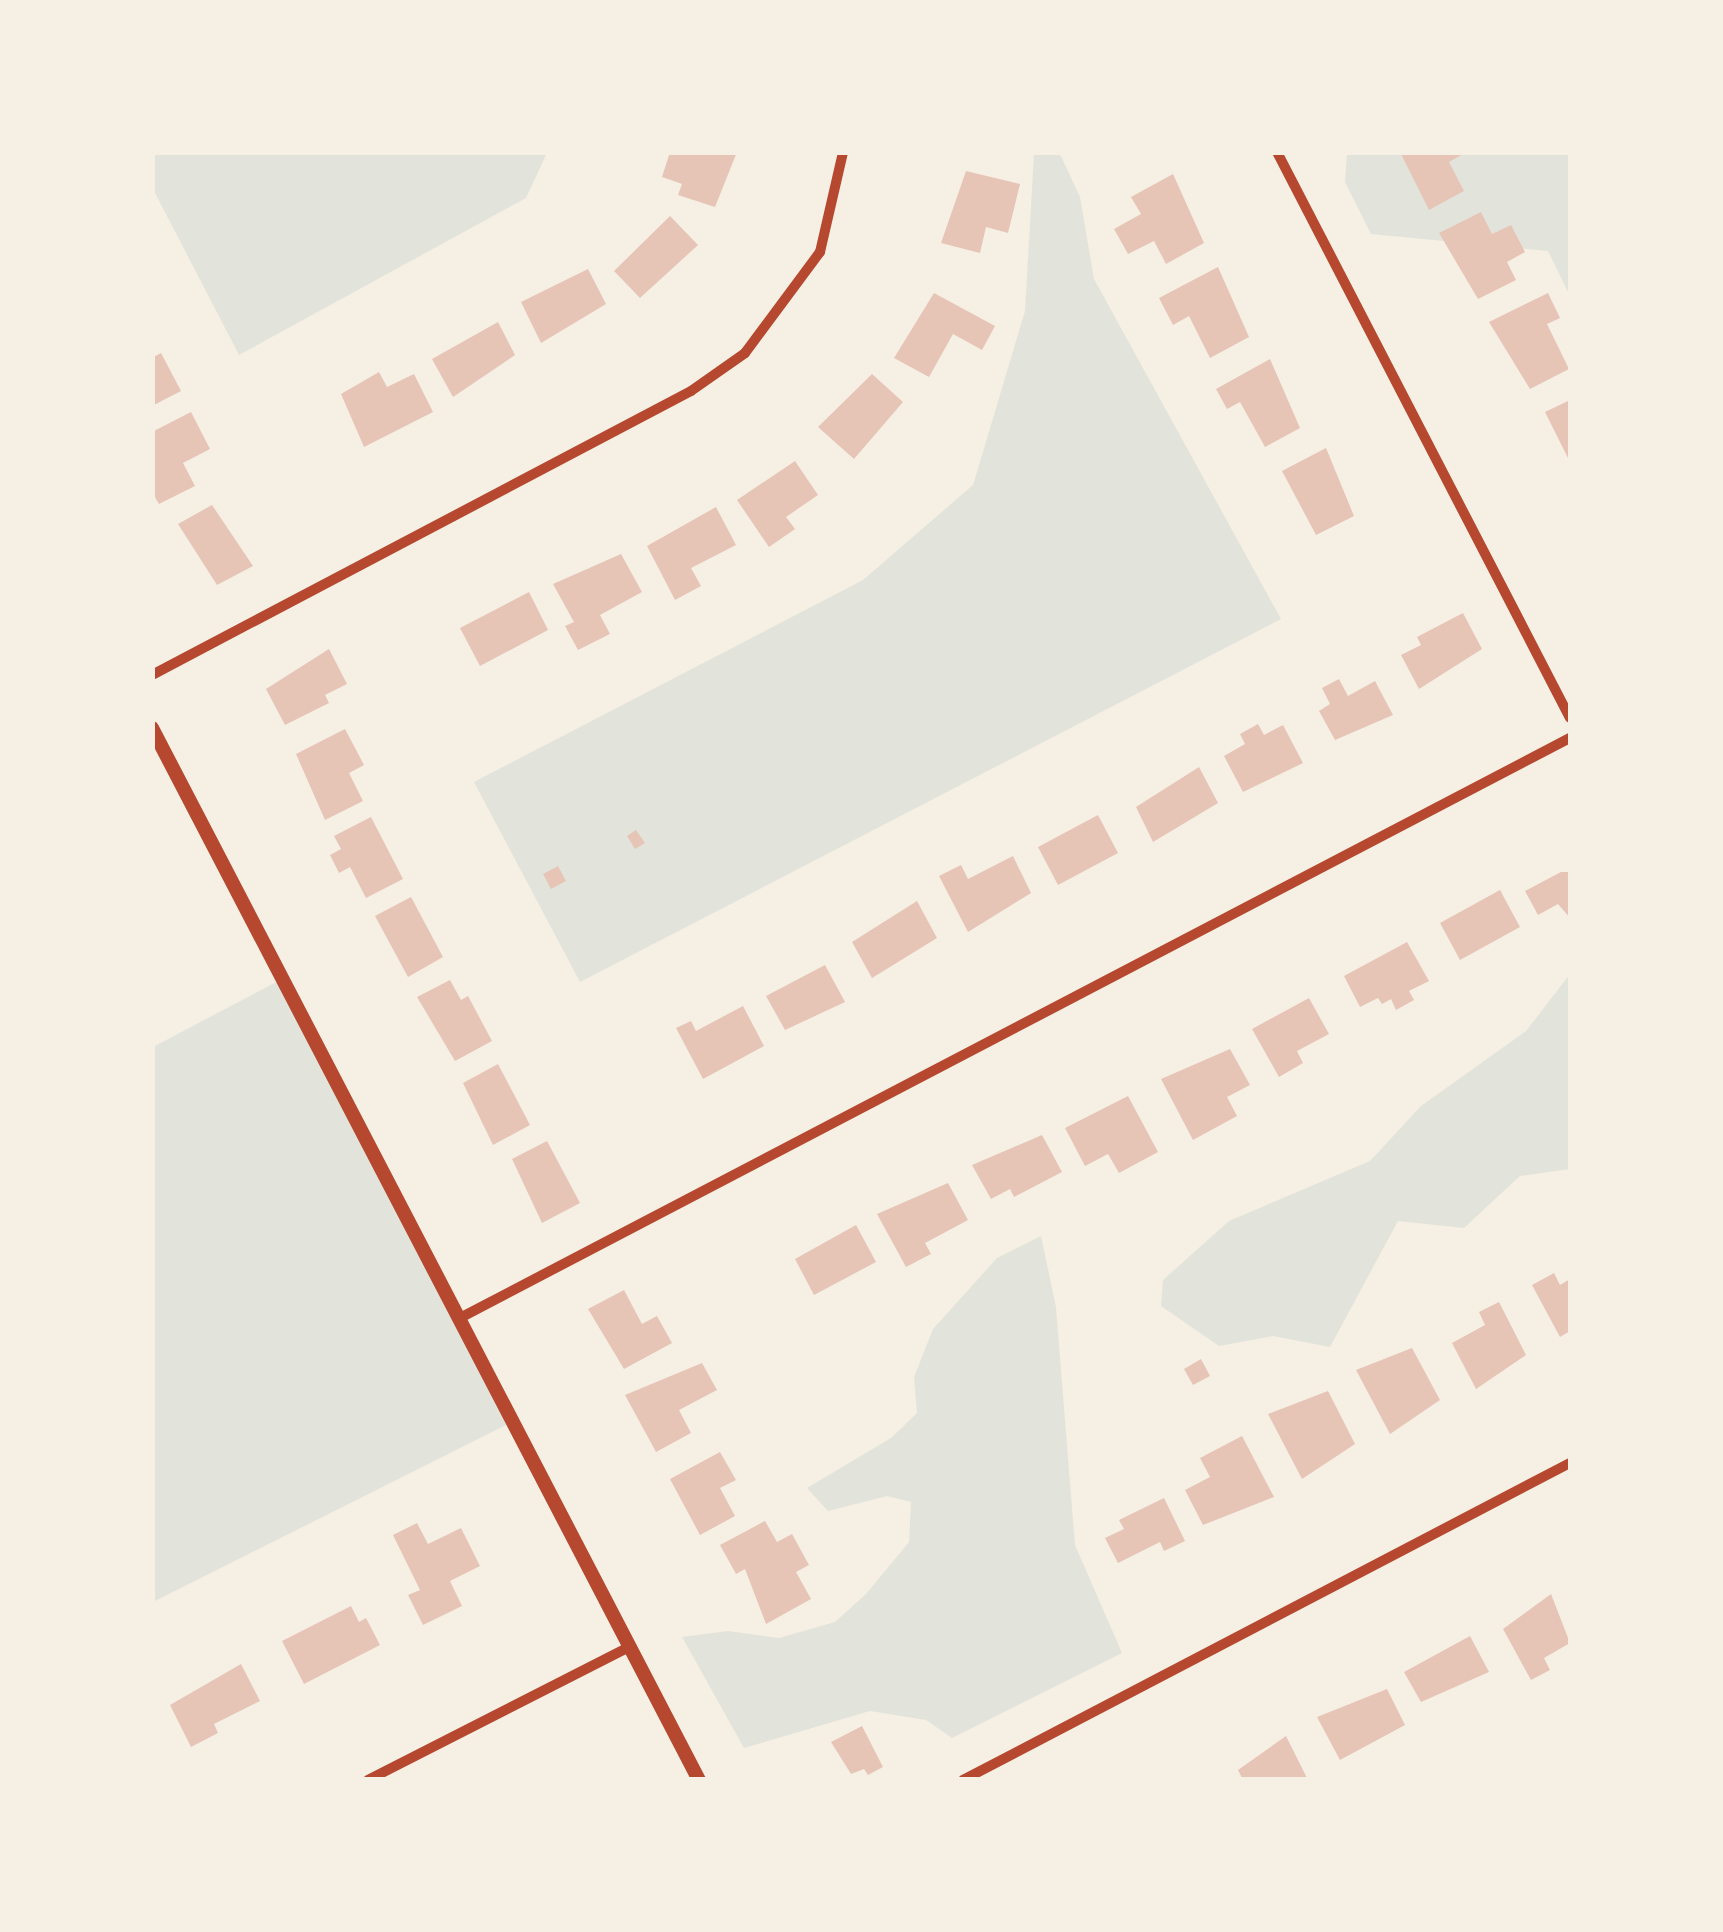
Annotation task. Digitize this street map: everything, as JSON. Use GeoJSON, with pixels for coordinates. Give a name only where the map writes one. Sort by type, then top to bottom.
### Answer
{"type":"FeatureCollection","features":[{"type":"Feature","properties":{"kind":"street"},"geometry":{"type":"LineString","coordinates":[[152,675],[690,391],[745,352],[820,252],[843,152]]}},
{"type":"Feature","properties":{"kind":"street"},"geometry":{"type":"LineString","coordinates":[[1277,152],[1570,718]]}},
{"type":"Feature","properties":{"kind":"street"},"geometry":{"type":"LineString","coordinates":[[152,728],[699,1780]]}},
{"type":"Feature","properties":{"kind":"street"},"geometry":{"type":"LineString","coordinates":[[458,1320],[1570,738]]}},
{"type":"Feature","properties":{"kind":"street"},"geometry":{"type":"LineString","coordinates":[[963,1780],[1570,1463]]}},
{"type":"Feature","properties":{"kind":"street"},"geometry":{"type":"LineString","coordinates":[[368,1780],[629,1648]]}},
{"type":"Feature","properties":{"kind":"shaded area"},"geometry":{"type":"Polygon","coordinates":[[[153,152],[547,153],[526,198],[239,355],[153,189],[153,152]]]}},
{"type":"Feature","properties":{"kind":"shaded area"},"geometry":{"type":"Polygon","coordinates":[[[1034,153],[1060,154],[1080,197],[1094,279],[1281,619],[580,982],[474,782],[863,580],[973,485],[1025,311],[1034,153]]]}},
{"type":"Feature","properties":{"kind":"shaded area"},"geometry":{"type":"Polygon","coordinates":[[[1347,153],[1570,153],[1570,296],[1548,251],[1371,234],[1345,182],[1347,153]]]}},
{"type":"Feature","properties":{"kind":"shaded area"},"geometry":{"type":"Polygon","coordinates":[[[1570,974],[1570,1169],[1520,1176],[1464,1228],[1398,1221],[1330,1347],[1273,1336],[1219,1346],[1161,1306],[1163,1280],[1229,1221],[1370,1161],[1421,1106],[1526,1031],[1570,974]]]}},
{"type":"Feature","properties":{"kind":"shaded area"},"geometry":{"type":"Polygon","coordinates":[[[282,979],[512,1422],[153,1602],[153,1047],[282,979]]]}},
{"type":"Feature","properties":{"kind":"shaded area"},"geometry":{"type":"Polygon","coordinates":[[[1041,1236],[1056,1307],[1075,1545],[1122,1653],[952,1738],[926,1720],[870,1711],[744,1748],[682,1637],[728,1631],[779,1638],[835,1622],[866,1594],[909,1542],[911,1502],[887,1496],[828,1511],[807,1488],[891,1438],[917,1413],[914,1377],[933,1329],[997,1258],[1041,1236]]]}},
{"type":"Feature","properties":{"kind":"building"},"geometry":{"type":"Polygon","coordinates":[[[670,152],[737,152],[715,207],[678,195],[682,184],[662,177],[670,152]]]}},
{"type":"Feature","properties":{"kind":"building"},"geometry":{"type":"Polygon","coordinates":[[[1400,152],[1467,152],[1449,162],[1464,191],[1429,210],[1400,152]]]}},
{"type":"Feature","properties":{"kind":"building"},"geometry":{"type":"Polygon","coordinates":[[[966,171],[1020,184],[1008,233],[986,227],[980,253],[941,243],[966,171]]]}},
{"type":"Feature","properties":{"kind":"building"},"geometry":{"type":"Polygon","coordinates":[[[1173,174],[1204,243],[1166,264],[1154,241],[1128,254],[1114,229],[1141,214],[1131,197],[1173,174]]]}},
{"type":"Feature","properties":{"kind":"building"},"geometry":{"type":"Polygon","coordinates":[[[1481,212],[1492,234],[1511,225],[1525,252],[1507,262],[1516,280],[1478,299],[1439,233],[1481,212]]]}},
{"type":"Feature","properties":{"kind":"building"},"geometry":{"type":"Polygon","coordinates":[[[670,216],[698,245],[640,298],[614,271],[670,216]]]}},
{"type":"Feature","properties":{"kind":"building"},"geometry":{"type":"Polygon","coordinates":[[[1218,267],[1249,337],[1210,358],[1189,316],[1173,325],[1159,298],[1218,267]]]}},
{"type":"Feature","properties":{"kind":"building"},"geometry":{"type":"Polygon","coordinates":[[[588,269],[606,304],[541,343],[521,302],[588,269]]]}},
{"type":"Feature","properties":{"kind":"building"},"geometry":{"type":"Polygon","coordinates":[[[934,293],[995,326],[982,350],[953,334],[929,377],[894,358],[934,293]]]}},
{"type":"Feature","properties":{"kind":"building"},"geometry":{"type":"Polygon","coordinates":[[[1548,293],[1560,318],[1547,324],[1569,369],[1530,389],[1489,322],[1548,293]]]}},
{"type":"Feature","properties":{"kind":"building"},"geometry":{"type":"Polygon","coordinates":[[[498,322],[515,355],[453,397],[432,359],[498,322]]]}},
{"type":"Feature","properties":{"kind":"building"},"geometry":{"type":"Polygon","coordinates":[[[161,353],[181,391],[152,406],[152,358],[161,353]]]}},
{"type":"Feature","properties":{"kind":"building"},"geometry":{"type":"Polygon","coordinates":[[[1270,359],[1300,428],[1265,447],[1240,402],[1227,409],[1216,389],[1270,359]]]}},
{"type":"Feature","properties":{"kind":"building"},"geometry":{"type":"Polygon","coordinates":[[[379,372],[387,387],[414,374],[433,412],[364,447],[341,394],[379,372]]]}},
{"type":"Feature","properties":{"kind":"building"},"geometry":{"type":"Polygon","coordinates":[[[872,374],[903,402],[854,459],[818,427],[872,374]]]}},
{"type":"Feature","properties":{"kind":"building"},"geometry":{"type":"Polygon","coordinates":[[[1570,400],[1570,462],[1545,412],[1570,400]]]}},
{"type":"Feature","properties":{"kind":"building"},"geometry":{"type":"Polygon","coordinates":[[[191,412],[210,449],[183,463],[195,486],[159,504],[152,492],[152,432],[191,412]]]}},
{"type":"Feature","properties":{"kind":"building"},"geometry":{"type":"Polygon","coordinates":[[[1326,448],[1354,516],[1316,535],[1282,471],[1326,448]]]}},
{"type":"Feature","properties":{"kind":"building"},"geometry":{"type":"Polygon","coordinates":[[[795,461],[818,495],[786,517],[795,529],[769,547],[737,500],[795,461]]]}},
{"type":"Feature","properties":{"kind":"building"},"geometry":{"type":"Polygon","coordinates":[[[212,505],[253,566],[217,585],[178,524],[212,505]]]}},
{"type":"Feature","properties":{"kind":"building"},"geometry":{"type":"Polygon","coordinates":[[[716,507],[736,545],[691,568],[701,586],[675,600],[647,546],[716,507]]]}},
{"type":"Feature","properties":{"kind":"building"},"geometry":{"type":"Polygon","coordinates":[[[621,554],[642,592],[600,615],[610,634],[578,650],[565,626],[574,622],[553,584],[621,554]]]}},
{"type":"Feature","properties":{"kind":"building"},"geometry":{"type":"Polygon","coordinates":[[[529,592],[548,630],[480,666],[460,628],[529,592]]]}},
{"type":"Feature","properties":{"kind":"building"},"geometry":{"type":"Polygon","coordinates":[[[1463,613],[1482,649],[1419,689],[1401,655],[1421,645],[1417,637],[1463,613]]]}},
{"type":"Feature","properties":{"kind":"building"},"geometry":{"type":"Polygon","coordinates":[[[329,649],[347,684],[325,695],[329,703],[285,725],[266,689],[329,649]]]}},
{"type":"Feature","properties":{"kind":"building"},"geometry":{"type":"Polygon","coordinates":[[[1339,679],[1348,696],[1375,681],[1393,715],[1335,740],[1319,711],[1330,704],[1322,688],[1339,679]]]}},
{"type":"Feature","properties":{"kind":"building"},"geometry":{"type":"Polygon","coordinates":[[[1258,724],[1264,735],[1283,725],[1303,763],[1243,792],[1224,756],[1245,744],[1240,734],[1258,724]]]}},
{"type":"Feature","properties":{"kind":"building"},"geometry":{"type":"Polygon","coordinates":[[[345,729],[364,765],[349,773],[363,801],[325,820],[296,754],[345,729]]]}},
{"type":"Feature","properties":{"kind":"building"},"geometry":{"type":"Polygon","coordinates":[[[1199,767],[1218,803],[1153,842],[1136,807],[1199,767]]]}},
{"type":"Feature","properties":{"kind":"building"},"geometry":{"type":"Polygon","coordinates":[[[1098,815],[1118,853],[1058,885],[1038,847],[1098,815]]]}},
{"type":"Feature","properties":{"kind":"building"},"geometry":{"type":"Polygon","coordinates":[[[371,817],[403,879],[366,898],[350,867],[339,873],[330,855],[341,849],[334,836],[371,817]]]}},
{"type":"Feature","properties":{"kind":"building"},"geometry":{"type":"Polygon","coordinates":[[[636,830],[645,843],[635,849],[627,836],[636,830]]]}},
{"type":"Feature","properties":{"kind":"building"},"geometry":{"type":"Polygon","coordinates":[[[1013,856],[1031,893],[968,932],[939,876],[961,865],[968,879],[1013,856]]]}},
{"type":"Feature","properties":{"kind":"building"},"geometry":{"type":"Polygon","coordinates":[[[558,866],[566,881],[551,889],[543,874],[558,866]]]}},
{"type":"Feature","properties":{"kind":"building"},"geometry":{"type":"Polygon","coordinates":[[[1561,872],[1570,872],[1570,918],[1558,904],[1538,915],[1525,891],[1561,872]]]}},
{"type":"Feature","properties":{"kind":"building"},"geometry":{"type":"Polygon","coordinates":[[[1500,890],[1520,927],[1460,960],[1440,923],[1500,890]]]}},
{"type":"Feature","properties":{"kind":"building"},"geometry":{"type":"Polygon","coordinates":[[[411,897],[443,957],[408,977],[375,916],[411,897]]]}},
{"type":"Feature","properties":{"kind":"building"},"geometry":{"type":"Polygon","coordinates":[[[917,901],[937,938],[872,978],[852,942],[917,901]]]}},
{"type":"Feature","properties":{"kind":"building"},"geometry":{"type":"Polygon","coordinates":[[[1407,942],[1429,981],[1409,991],[1414,1000],[1396,1010],[1391,999],[1382,1004],[1378,998],[1360,1007],[1344,976],[1407,942]]]}},
{"type":"Feature","properties":{"kind":"building"},"geometry":{"type":"Polygon","coordinates":[[[825,965],[845,1002],[785,1030],[766,996],[825,965]]]}},
{"type":"Feature","properties":{"kind":"building"},"geometry":{"type":"Polygon","coordinates":[[[450,980],[461,1000],[468,996],[492,1041],[455,1061],[417,997],[450,980]]]}},
{"type":"Feature","properties":{"kind":"building"},"geometry":{"type":"Polygon","coordinates":[[[1309,998],[1329,1034],[1297,1051],[1303,1063],[1279,1077],[1252,1029],[1309,998]]]}},
{"type":"Feature","properties":{"kind":"building"},"geometry":{"type":"Polygon","coordinates":[[[743,1006],[764,1046],[703,1079],[676,1028],[691,1021],[696,1031],[743,1006]]]}},
{"type":"Feature","properties":{"kind":"building"},"geometry":{"type":"Polygon","coordinates":[[[1230,1049],[1250,1085],[1227,1097],[1237,1116],[1193,1140],[1161,1079],[1230,1049]]]}},
{"type":"Feature","properties":{"kind":"building"},"geometry":{"type":"Polygon","coordinates":[[[498,1064],[530,1125],[493,1145],[463,1083],[498,1064]]]}},
{"type":"Feature","properties":{"kind":"building"},"geometry":{"type":"Polygon","coordinates":[[[1128,1096],[1158,1152],[1119,1173],[1108,1154],[1085,1166],[1065,1128],[1128,1096]]]}},
{"type":"Feature","properties":{"kind":"building"},"geometry":{"type":"Polygon","coordinates":[[[1042,1135],[1062,1172],[1014,1197],[1010,1189],[991,1199],[972,1165],[1042,1135]]]}},
{"type":"Feature","properties":{"kind":"building"},"geometry":{"type":"Polygon","coordinates":[[[547,1141],[580,1203],[542,1223],[512,1159],[547,1141]]]}},
{"type":"Feature","properties":{"kind":"building"},"geometry":{"type":"Polygon","coordinates":[[[948,1183],[968,1220],[925,1243],[931,1254],[906,1267],[877,1214],[948,1183]]]}},
{"type":"Feature","properties":{"kind":"building"},"geometry":{"type":"Polygon","coordinates":[[[856,1225],[876,1262],[814,1295],[795,1259],[856,1225]]]}},
{"type":"Feature","properties":{"kind":"building"},"geometry":{"type":"Polygon","coordinates":[[[1554,1273],[1560,1285],[1570,1279],[1570,1331],[1560,1337],[1532,1285],[1554,1273]]]}},
{"type":"Feature","properties":{"kind":"building"},"geometry":{"type":"Polygon","coordinates":[[[624,1290],[642,1324],[657,1316],[672,1343],[624,1369],[588,1309],[624,1290]]]}},
{"type":"Feature","properties":{"kind":"building"},"geometry":{"type":"Polygon","coordinates":[[[1499,1302],[1526,1355],[1476,1389],[1452,1343],[1485,1325],[1479,1312],[1499,1302]]]}},
{"type":"Feature","properties":{"kind":"building"},"geometry":{"type":"Polygon","coordinates":[[[1412,1348],[1440,1400],[1390,1434],[1356,1370],[1412,1348]]]}},
{"type":"Feature","properties":{"kind":"building"},"geometry":{"type":"Polygon","coordinates":[[[1201,1359],[1210,1376],[1193,1385],[1184,1369],[1201,1359]]]}},
{"type":"Feature","properties":{"kind":"building"},"geometry":{"type":"Polygon","coordinates":[[[702,1363],[717,1390],[679,1410],[691,1433],[656,1452],[625,1395],[702,1363]]]}},
{"type":"Feature","properties":{"kind":"building"},"geometry":{"type":"Polygon","coordinates":[[[1328,1391],[1355,1444],[1302,1479],[1268,1414],[1328,1391]]]}},
{"type":"Feature","properties":{"kind":"building"},"geometry":{"type":"Polygon","coordinates":[[[1242,1436],[1274,1497],[1203,1525],[1185,1490],[1210,1477],[1200,1458],[1242,1436]]]}},
{"type":"Feature","properties":{"kind":"building"},"geometry":{"type":"Polygon","coordinates":[[[720,1452],[736,1480],[720,1488],[735,1516],[700,1535],[670,1479],[720,1452]]]}},
{"type":"Feature","properties":{"kind":"building"},"geometry":{"type":"Polygon","coordinates":[[[1164,1498],[1185,1541],[1164,1551],[1160,1542],[1118,1563],[1105,1538],[1124,1529],[1119,1520],[1164,1498]]]}},
{"type":"Feature","properties":{"kind":"building"},"geometry":{"type":"Polygon","coordinates":[[[765,1521],[777,1542],[792,1534],[809,1565],[796,1572],[811,1599],[766,1624],[745,1569],[736,1574],[720,1545],[765,1521]]]}},
{"type":"Feature","properties":{"kind":"building"},"geometry":{"type":"Polygon","coordinates":[[[417,1523],[428,1544],[461,1528],[480,1566],[450,1581],[462,1606],[423,1625],[408,1595],[420,1590],[393,1535],[417,1523]]]}},
{"type":"Feature","properties":{"kind":"building"},"geometry":{"type":"Polygon","coordinates":[[[1551,1594],[1570,1643],[1544,1658],[1550,1670],[1531,1680],[1503,1629],[1551,1594]]]}},
{"type":"Feature","properties":{"kind":"building"},"geometry":{"type":"Polygon","coordinates":[[[351,1606],[359,1622],[366,1618],[380,1645],[304,1684],[282,1641],[351,1606]]]}},
{"type":"Feature","properties":{"kind":"building"},"geometry":{"type":"Polygon","coordinates":[[[1470,1636],[1489,1672],[1421,1702],[1404,1672],[1470,1636]]]}},
{"type":"Feature","properties":{"kind":"building"},"geometry":{"type":"Polygon","coordinates":[[[241,1664],[260,1701],[214,1724],[218,1733],[191,1747],[170,1705],[241,1664]]]}},
{"type":"Feature","properties":{"kind":"building"},"geometry":{"type":"Polygon","coordinates":[[[1387,1689],[1405,1725],[1340,1760],[1317,1717],[1387,1689]]]}},
{"type":"Feature","properties":{"kind":"building"},"geometry":{"type":"Polygon","coordinates":[[[862,1726],[883,1767],[868,1775],[864,1769],[851,1774],[831,1742],[862,1726]]]}},
{"type":"Feature","properties":{"kind":"building"},"geometry":{"type":"Polygon","coordinates":[[[1286,1736],[1308,1780],[1243,1780],[1238,1770],[1286,1736]]]}}]}
